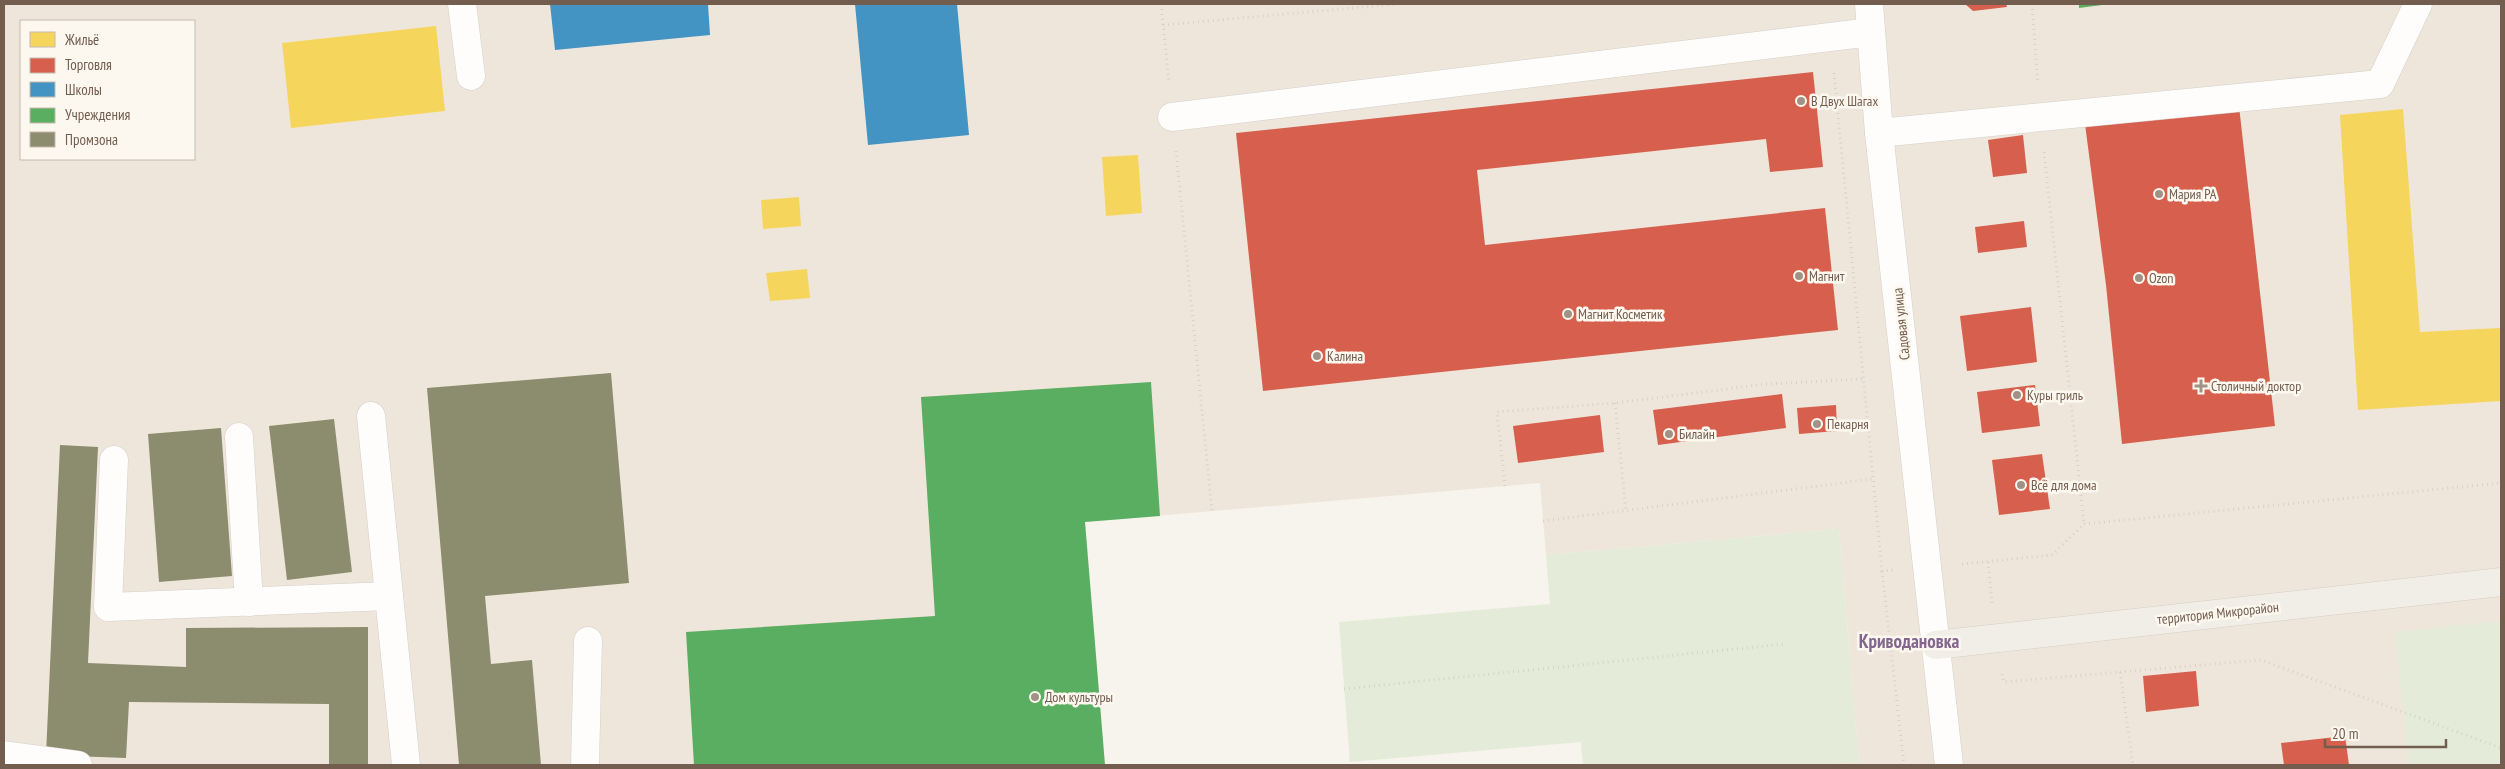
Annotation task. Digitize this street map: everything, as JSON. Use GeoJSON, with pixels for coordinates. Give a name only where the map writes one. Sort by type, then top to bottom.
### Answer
{"type":"FeatureCollection","features":[{"type":"Feature","properties":{"kind":"main road","name":"территория Микрорайон"},"geometry":{"type":"LineString","coordinates":[[1936,645],[2501,582]]}},
{"type":"Feature","properties":{"kind":"street"},"geometry":{"type":"LineString","coordinates":[[462,4],[470,76]]}},
{"type":"Feature","properties":{"kind":"street","name":"Садовая улица"},"geometry":{"type":"LineString","coordinates":[[1868,4],[1879,133],[1949,765]]}},
{"type":"Feature","properties":{"kind":"street"},"geometry":{"type":"LineString","coordinates":[[1879,133],[2380,84],[2418,4]]}},
{"type":"Feature","properties":{"kind":"street"},"geometry":{"type":"LineString","coordinates":[[1172,117],[1871,32]]}},
{"type":"Feature","properties":{"kind":"street"},"geometry":{"type":"LineString","coordinates":[[371,416],[406,765]]}},
{"type":"Feature","properties":{"kind":"street"},"geometry":{"type":"LineString","coordinates":[[239,438],[249,602]]}},
{"type":"Feature","properties":{"kind":"street"},"geometry":{"type":"LineString","coordinates":[[114,460],[108,607],[389,596]]}},
{"type":"Feature","properties":{"kind":"street"},"geometry":{"type":"LineString","coordinates":[[585,765],[588,641]]}},
{"type":"Feature","properties":{"kind":"street"},"geometry":{"type":"LineString","coordinates":[[4,755],[78,765]]}},
{"type":"Feature","properties":{"kind":"path"},"geometry":{"type":"LineString","coordinates":[[1161,4],[1212,511]]}},
{"type":"Feature","properties":{"kind":"path"},"geometry":{"type":"LineString","coordinates":[[1163,25],[1397,4]]}},
{"type":"Feature","properties":{"kind":"path"},"geometry":{"type":"LineString","coordinates":[[2032,4],[2040,118],[2084,524],[2501,483]]}},
{"type":"Feature","properties":{"kind":"path"},"geometry":{"type":"LineString","coordinates":[[1505,486],[1497,412],[1615,403],[1767,384],[1862,379]]}},
{"type":"Feature","properties":{"kind":"path"},"geometry":{"type":"LineString","coordinates":[[1615,403],[1626,511]]}},
{"type":"Feature","properties":{"kind":"path"},"geometry":{"type":"LineString","coordinates":[[1543,521],[1873,479]]}},
{"type":"Feature","properties":{"kind":"path"},"geometry":{"type":"LineString","coordinates":[[1882,570],[1904,765]]}},
{"type":"Feature","properties":{"kind":"path"},"geometry":{"type":"LineString","coordinates":[[1344,689],[1786,644]]}},
{"type":"Feature","properties":{"kind":"path"},"geometry":{"type":"LineString","coordinates":[[2120,672],[2261,660],[2501,748]]}},
{"type":"Feature","properties":{"kind":"shaded area"},"geometry":{"type":"Polygon","coordinates":[[[4,4],[2501,4],[2501,765],[1822,765],[1859,762],[1839,529],[1546,555],[1540,483],[1085,522],[1105,765],[4,765],[4,4]]]}},
{"type":"Feature","properties":{"kind":"green space"},"geometry":{"type":"Polygon","coordinates":[[[1839,529],[1859,762],[1822,765],[1583,765],[1581,742],[1350,762],[1339,622],[1550,604],[1546,555],[1839,529]]]}},
{"type":"Feature","properties":{"kind":"green space"},"geometry":{"type":"Polygon","coordinates":[[[2501,621],[2501,765],[2409,765],[2395,632],[2501,621]]]}},
{"type":"Feature","properties":{"kind":"building: Жильё"},"geometry":{"type":"Polygon","coordinates":[[[436,26],[445,111],[291,128],[282,43],[436,26]]]}},
{"type":"Feature","properties":{"kind":"building: Жильё"},"geometry":{"type":"Polygon","coordinates":[[[2403,109],[2420,332],[2501,328],[2501,401],[2358,410],[2340,115],[2403,109]]]}},
{"type":"Feature","properties":{"kind":"building: Жильё"},"geometry":{"type":"Polygon","coordinates":[[[1138,155],[1142,213],[1106,216],[1102,157],[1138,155]]]}},
{"type":"Feature","properties":{"kind":"building: Жильё"},"geometry":{"type":"Polygon","coordinates":[[[799,197],[801,226],[763,229],[761,200],[799,197]]]}},
{"type":"Feature","properties":{"kind":"building: Жильё"},"geometry":{"type":"Polygon","coordinates":[[[807,269],[810,298],[770,301],[766,273],[807,269]]]}},
{"type":"Feature","properties":{"kind":"building: Торговля"},"geometry":{"type":"Polygon","coordinates":[[[1965,4],[2006,4],[2007,7],[1973,11],[1965,4]]]}},
{"type":"Feature","properties":{"kind":"building: Торговля"},"geometry":{"type":"Polygon","coordinates":[[[1813,72],[1823,167],[1770,172],[1766,139],[1477,170],[1485,245],[1825,208],[1838,330],[1263,391],[1236,133],[1813,72]]]}},
{"type":"Feature","properties":{"kind":"building: Торговля"},"geometry":{"type":"Polygon","coordinates":[[[2239,106],[2275,426],[2122,444],[2106,285],[2085,124],[2239,106]]]}},
{"type":"Feature","properties":{"kind":"building: Торговля"},"geometry":{"type":"Polygon","coordinates":[[[2023,135],[2027,173],[1993,177],[1988,140],[2023,135]]]}},
{"type":"Feature","properties":{"kind":"building: Торговля"},"geometry":{"type":"Polygon","coordinates":[[[2024,221],[2027,247],[1978,253],[1975,227],[2024,221]]]}},
{"type":"Feature","properties":{"kind":"building: Торговля"},"geometry":{"type":"Polygon","coordinates":[[[2031,307],[2037,362],[1967,371],[1960,316],[2031,307]]]}},
{"type":"Feature","properties":{"kind":"building: Торговля"},"geometry":{"type":"Polygon","coordinates":[[[2035,385],[2040,426],[1982,433],[1977,392],[2035,385]]]}},
{"type":"Feature","properties":{"kind":"building: Торговля"},"geometry":{"type":"Polygon","coordinates":[[[1782,394],[1786,428],[1658,445],[1653,410],[1782,394]]]}},
{"type":"Feature","properties":{"kind":"building: Торговля","name":"Пекарня"},"geometry":{"type":"Polygon","coordinates":[[[1836,405],[1837,431],[1799,434],[1797,408],[1836,405]]]}},
{"type":"Feature","properties":{"kind":"building: Торговля"},"geometry":{"type":"Polygon","coordinates":[[[1600,415],[1604,452],[1518,463],[1513,426],[1600,415]]]}},
{"type":"Feature","properties":{"kind":"building: Торговля","name":"Всё для дома"},"geometry":{"type":"Polygon","coordinates":[[[2042,454],[2050,509],[1999,515],[1992,460],[2042,454]]]}},
{"type":"Feature","properties":{"kind":"building: Торговля"},"geometry":{"type":"Polygon","coordinates":[[[2196,671],[2199,706],[2146,712],[2143,676],[2196,671]]]}},
{"type":"Feature","properties":{"kind":"building: Торговля"},"geometry":{"type":"Polygon","coordinates":[[[2345,736],[2349,765],[2284,765],[2281,743],[2345,736]]]}},
{"type":"Feature","properties":{"kind":"building: Школы"},"geometry":{"type":"Polygon","coordinates":[[[550,4],[708,4],[710,35],[555,50],[550,4]]]}},
{"type":"Feature","properties":{"kind":"building: Школы"},"geometry":{"type":"Polygon","coordinates":[[[855,4],[957,4],[969,135],[868,145],[855,4]]]}},
{"type":"Feature","properties":{"kind":"building: Учреждения"},"geometry":{"type":"Polygon","coordinates":[[[2079,4],[2102,4],[2102,5],[2079,8],[2079,4]]]}},
{"type":"Feature","properties":{"kind":"building: Учреждения"},"geometry":{"type":"Polygon","coordinates":[[[1151,382],[1160,516],[1085,522],[1105,765],[694,765],[686,632],[935,616],[921,397],[1151,382]]]}},
{"type":"Feature","properties":{"kind":"building: Промзона"},"geometry":{"type":"Polygon","coordinates":[[[611,373],[629,583],[485,596],[491,664],[532,660],[541,765],[459,765],[427,388],[611,373]]]}},
{"type":"Feature","properties":{"kind":"building: Промзона"},"geometry":{"type":"Polygon","coordinates":[[[334,419],[352,572],[287,580],[269,426],[334,419]]]}},
{"type":"Feature","properties":{"kind":"building: Промзона"},"geometry":{"type":"Polygon","coordinates":[[[221,428],[232,576],[159,582],[148,434],[221,428]]]}},
{"type":"Feature","properties":{"kind":"building: Промзона"},"geometry":{"type":"Polygon","coordinates":[[[60,445],[98,447],[88,663],[186,667],[186,628],[368,627],[368,765],[329,765],[329,704],[129,702],[126,758],[46,755],[60,445]]]}},
{"type":"Feature","properties":{"kind":"place","name":"В Двух Шагах"},"geometry":{"type":"Point","coordinates":[1801,101]}},
{"type":"Feature","properties":{"kind":"place","name":"Мария РА"},"geometry":{"type":"Point","coordinates":[2159,194]}},
{"type":"Feature","properties":{"kind":"place","name":"Магнит"},"geometry":{"type":"Point","coordinates":[1799,276]}},
{"type":"Feature","properties":{"kind":"place","name":"Ozon"},"geometry":{"type":"Point","coordinates":[2139,278]}},
{"type":"Feature","properties":{"kind":"place","name":"Магнит Косметик"},"geometry":{"type":"Point","coordinates":[1568,314]}},
{"type":"Feature","properties":{"kind":"place","name":"Калина"},"geometry":{"type":"Point","coordinates":[1317,356]}},
{"type":"Feature","properties":{"kind":"place","name":"Столичный доктор"},"geometry":{"type":"Point","coordinates":[2201,386]}},
{"type":"Feature","properties":{"kind":"place","name":"Куры гриль"},"geometry":{"type":"Point","coordinates":[2017,395]}},
{"type":"Feature","properties":{"kind":"place","name":"Пекарня"},"geometry":{"type":"Point","coordinates":[1817,424]}},
{"type":"Feature","properties":{"kind":"place","name":"Билайн"},"geometry":{"type":"Point","coordinates":[1669,434]}},
{"type":"Feature","properties":{"kind":"place","name":"Всё для дома"},"geometry":{"type":"Point","coordinates":[2021,485]}},
{"type":"Feature","properties":{"kind":"place","name":"Дом культуры"},"geometry":{"type":"Point","coordinates":[1035,697]}},
{"type":"Feature","properties":{"kind":"district","name":"Криводановка"},"geometry":{"type":"Point","coordinates":[1909,641]}}]}
